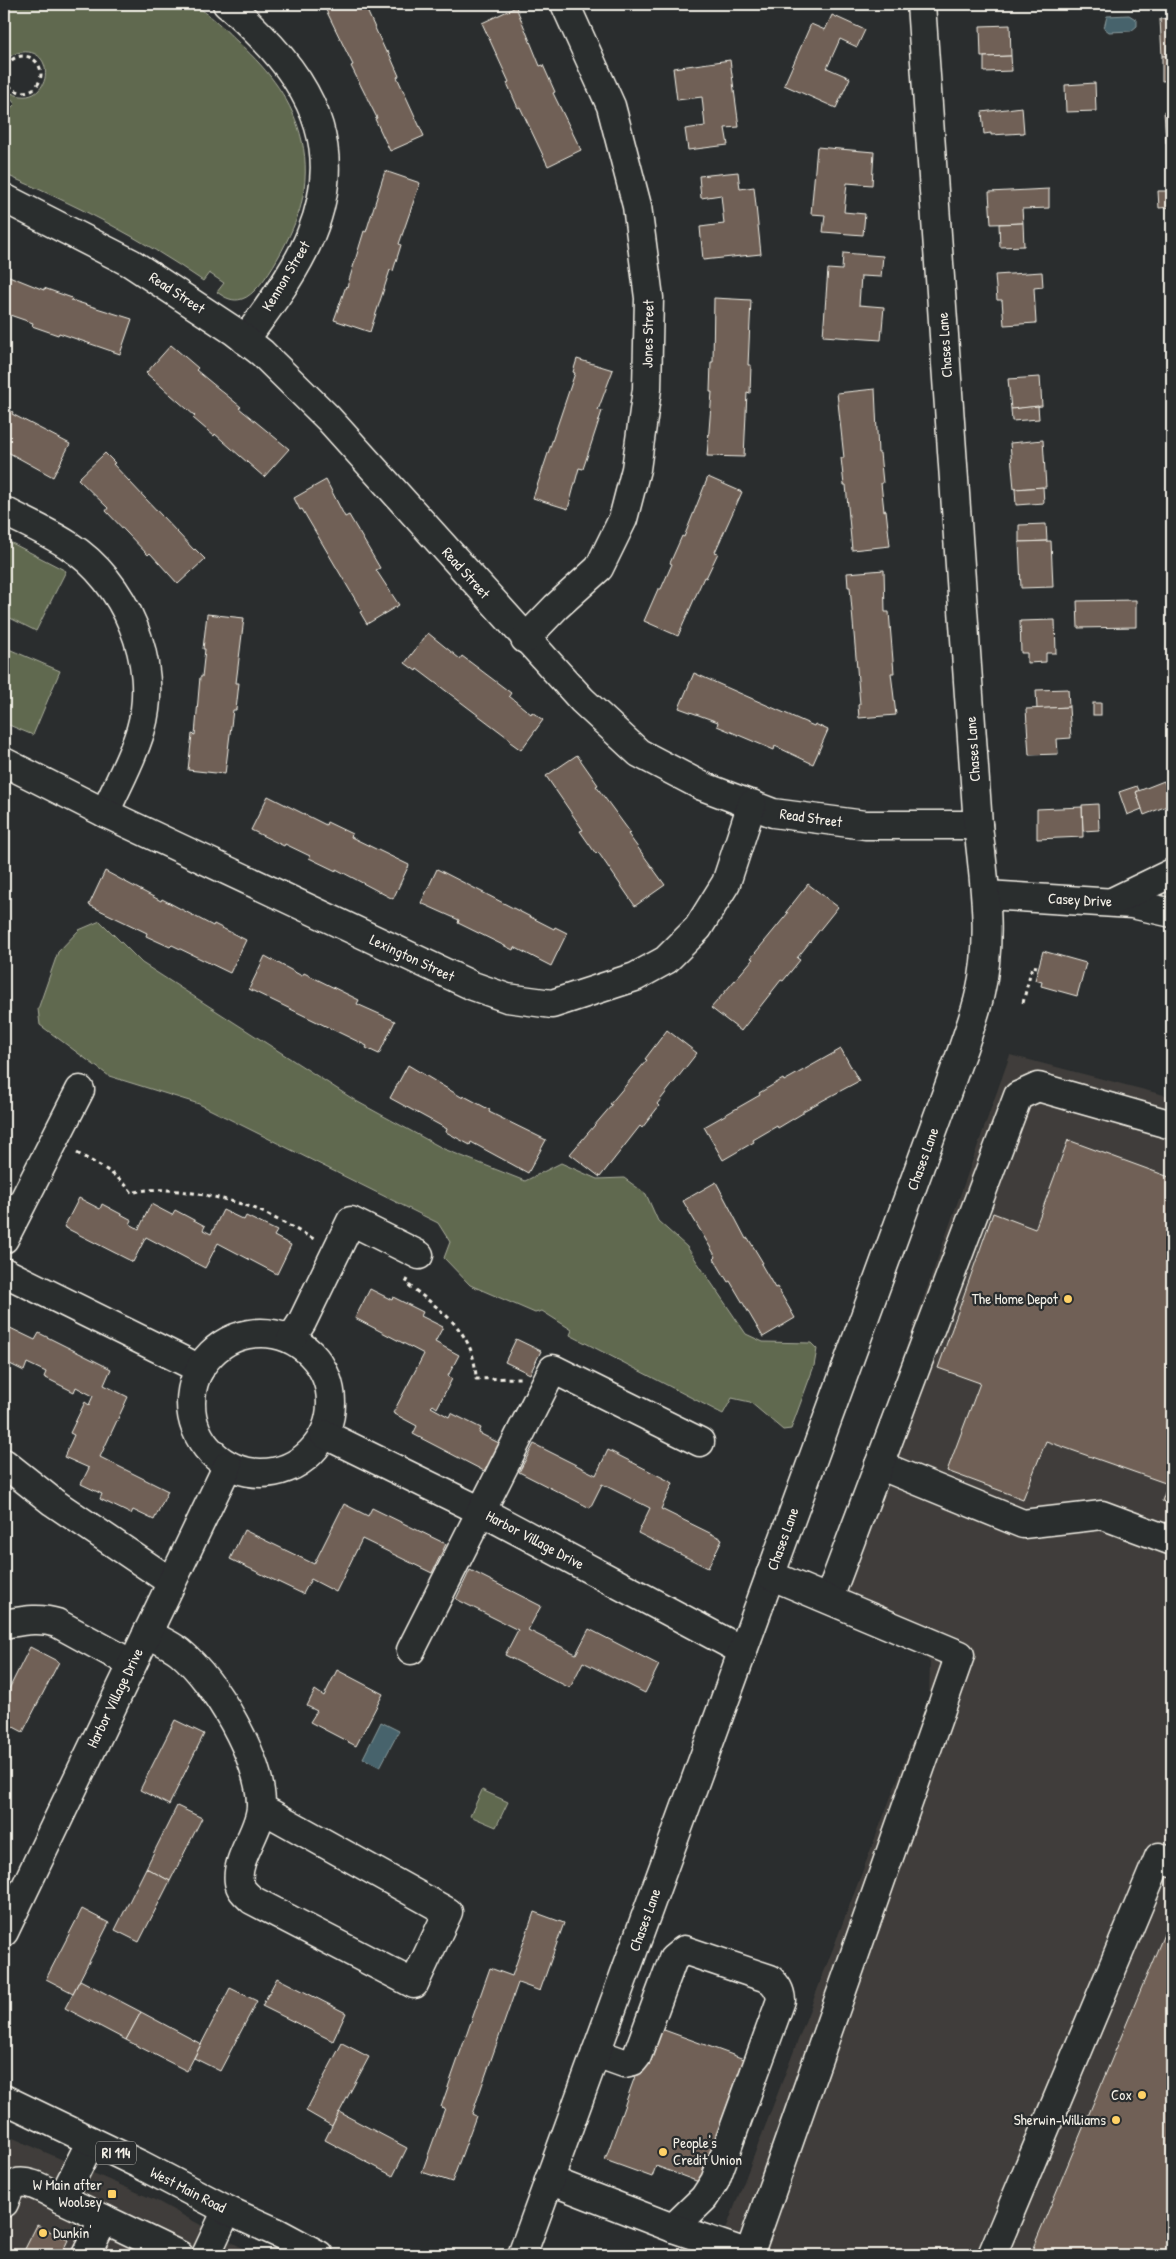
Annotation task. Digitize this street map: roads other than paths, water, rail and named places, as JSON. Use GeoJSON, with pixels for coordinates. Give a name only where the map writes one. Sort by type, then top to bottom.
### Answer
{"type":"FeatureCollection","features":[{"type":"Feature","properties":{"kind":"main road","name":"Kennon Street"},"geometry":{"type":"LineString","coordinates":[[227,4],[268,43],[295,74],[311,103],[320,126],[325,159],[324,184],[311,234],[293,269],[246,340]]}},
{"type":"Feature","properties":{"kind":"main road","name":"Jones Street"},"geometry":{"type":"LineString","coordinates":[[525,639],[556,607],[599,568],[619,528],[636,469],[647,389],[649,298],[638,206],[610,106],[565,4]]}},
{"type":"Feature","properties":{"kind":"main road","name":"Chases Lane"},"geometry":{"type":"LineString","coordinates":[[522,2255],[963,1048],[980,992],[986,938],[986,895],[978,825],[921,4]]}},
{"type":"Feature","properties":{"kind":"main road","name":"Read Street"},"geometry":{"type":"LineString","coordinates":[[4,198],[131,263],[246,340],[262,353],[328,418],[525,639],[582,700],[638,753],[702,786],[773,813],[865,825],[978,825]]}},
{"type":"Feature","properties":{"kind":"main road"},"geometry":{"type":"LineString","coordinates":[[4,511],[68,545],[91,563],[108,581],[124,604],[135,628],[142,656],[145,684],[142,727],[105,813]]}},
{"type":"Feature","properties":{"kind":"main road","name":"Lexington Street"},"geometry":{"type":"LineString","coordinates":[[4,762],[105,813],[473,986],[507,998],[552,1004],[635,977],[666,960],[698,928],[726,883],[752,804]]}},
{"type":"Feature","properties":{"kind":"main road"},"geometry":{"type":"LineString","coordinates":[[1112,902],[1172,873]]}},
{"type":"Feature","properties":{"kind":"main road","name":"Casey Drive"},"geometry":{"type":"LineString","coordinates":[[986,895],[1112,902],[1132,904],[1172,913]]}},
{"type":"Feature","properties":{"kind":"main road"},"geometry":{"type":"LineString","coordinates":[[829,1598],[1018,1096],[1038,1086],[1172,1125]]}},
{"type":"Feature","properties":{"kind":"main road"},"geometry":{"type":"LineString","coordinates":[[4,1239],[80,1090]]}},
{"type":"Feature","properties":{"kind":"main road"},"geometry":{"type":"LineString","coordinates":[[290,1339],[302,1322],[351,1221],[419,1255]]}},
{"type":"Feature","properties":{"kind":"main road"},"geometry":{"type":"LineString","coordinates":[[4,1272],[200,1369]]}},
{"type":"Feature","properties":{"kind":"main road"},"geometry":{"type":"LineString","coordinates":[[257,1333],[274,1334],[290,1339],[304,1347],[316,1358],[330,1387],[332,1403],[330,1419],[324,1434],[316,1448],[304,1459],[290,1467],[275,1472],[243,1471],[228,1465],[213,1454],[202,1440],[194,1423],[191,1404],[194,1386],[200,1369],[210,1355],[224,1344],[240,1336],[257,1333]]}},
{"type":"Feature","properties":{"kind":"main road"},"geometry":{"type":"LineString","coordinates":[[411,1650],[553,1369],[700,1442]]}},
{"type":"Feature","properties":{"kind":"main road","name":"Harbor Village Drive"},"geometry":{"type":"LineString","coordinates":[[324,1434],[481,1512],[743,1651]]}},
{"type":"Feature","properties":{"kind":"main road"},"geometry":{"type":"LineString","coordinates":[[4,1463],[53,1502],[171,1582]]}},
{"type":"Feature","properties":{"kind":"main road","name":"Harbor Village Drive"},"geometry":{"type":"LineString","coordinates":[[4,1932],[228,1465]]}},
{"type":"Feature","properties":{"kind":"main road"},"geometry":{"type":"LineString","coordinates":[[879,1465],[1023,1524],[1102,1515],[1172,1541]]}},
{"type":"Feature","properties":{"kind":"main road"},"geometry":{"type":"LineString","coordinates":[[549,2180],[673,2228],[749,2254],[960,1655],[829,1598],[770,1575]]}},
{"type":"Feature","properties":{"kind":"main road"},"geometry":{"type":"LineString","coordinates":[[4,1624],[33,1619],[47,1620],[132,1664]]}},
{"type":"Feature","properties":{"kind":"main road"},"geometry":{"type":"LineString","coordinates":[[146,1633],[179,1651],[204,1677],[224,1704],[240,1734],[251,1762],[260,1795],[261,1808],[240,1870],[239,1883],[243,1892],[252,1900],[414,1984],[448,1912],[261,1808]]}},
{"type":"Feature","properties":{"kind":"main road"},"geometry":{"type":"LineString","coordinates":[[992,2255],[1160,1857],[1172,1863]]}},
{"type":"Feature","properties":{"kind":"main road"},"geometry":{"type":"LineString","coordinates":[[596,2054],[624,2062],[633,2061],[637,2056],[673,1959],[684,1950],[770,1979],[777,1985],[781,2000],[715,2181],[704,2198],[673,2228]]}},
{"type":"Feature","properties":{"kind":"main road","name":"West Main Road"},"geometry":{"type":"LineString","coordinates":[[4,2099],[227,2210],[278,2233],[319,2255]]}},
{"type":"Feature","properties":{"kind":"main road"},"geometry":{"type":"LineString","coordinates":[[62,2198],[91,2141]]}},
{"type":"Feature","properties":{"kind":"main road"},"geometry":{"type":"LineString","coordinates":[[4,2203],[12,2186],[19,2182],[28,2183],[179,2255]]}},
{"type":"Feature","properties":{"kind":"main road"},"geometry":{"type":"LineString","coordinates":[[206,2255],[227,2210]]}},
{"type":"Feature","properties":{"kind":"main road"},"geometry":{"type":"LineString","coordinates":[[72,2255],[98,2216]]}},
{"type":"Feature","properties":{"kind":"main road"},"geometry":{"type":"LineString","coordinates":[[86,2255],[98,2216]]}},
{"type":"Feature","properties":{"kind":"water"},"geometry":{"type":"Polygon","coordinates":[[[1129,15],[1137,20],[1137,26],[1131,31],[1109,32],[1104,28],[1107,16],[1129,15]]]}},
{"type":"Feature","properties":{"kind":"water"},"geometry":{"type":"Polygon","coordinates":[[[381,1722],[399,1731],[380,1767],[363,1758],[381,1722]]]}},
{"type":"Feature","properties":{"kind":"place","name":"The Home Depot"},"geometry":{"type":"Point","coordinates":[1068,1299]}},
{"type":"Feature","properties":{"kind":"place","name":"Cox"},"geometry":{"type":"Point","coordinates":[1142,2095]}},
{"type":"Feature","properties":{"kind":"place","name":"Sherwin-Williams"},"geometry":{"type":"Point","coordinates":[1116,2120]}},
{"type":"Feature","properties":{"kind":"place","name":"People's Credit Union"},"geometry":{"type":"Point","coordinates":[663,2152]}},
{"type":"Feature","properties":{"kind":"place","name":"W Main after Woolsey"},"geometry":{"type":"Point","coordinates":[112,2194]}},
{"type":"Feature","properties":{"kind":"place","name":"Dunkin'"},"geometry":{"type":"Point","coordinates":[43,2233]}}]}
